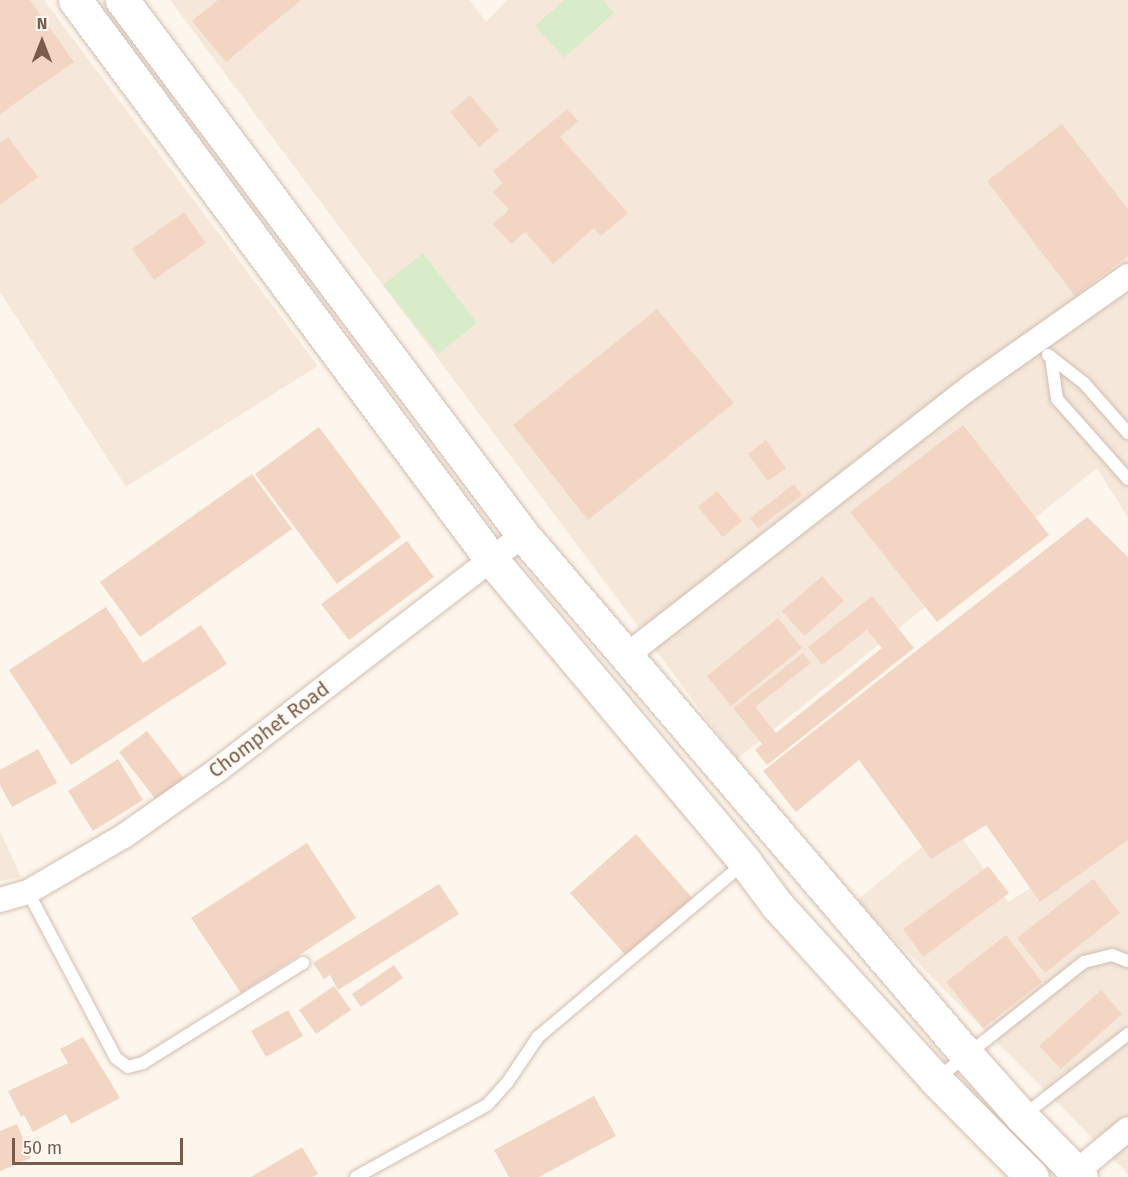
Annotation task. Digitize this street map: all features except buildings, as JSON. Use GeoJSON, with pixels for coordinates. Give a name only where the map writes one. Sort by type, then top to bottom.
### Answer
{"type":"FeatureCollection","features":[{"type":"Feature","properties":{"kind":"main road"},"geometry":{"type":"LineString","coordinates":[[75,0],[491,559],[745,862],[777,905],[936,1080],[1032,1177]]}},
{"type":"Feature","properties":{"kind":"main road"},"geometry":{"type":"LineString","coordinates":[[122,0],[523,536],[967,1055],[1022,1117],[1079,1175]]}},
{"type":"Feature","properties":{"kind":"main road"},"geometry":{"type":"LineString","coordinates":[[777,905],[810,874]]}},
{"type":"Feature","properties":{"kind":"street"},"geometry":{"type":"LineString","coordinates":[[626,656],[972,386],[1042,350],[1128,276]]}},
{"type":"Feature","properties":{"kind":"street","name":"Chomphet Road"},"geometry":{"type":"LineString","coordinates":[[0,900],[28,892],[124,836],[219,769],[523,536]]}},
{"type":"Feature","properties":{"kind":"street"},"geometry":{"type":"LineString","coordinates":[[1079,1175],[1128,1129]]}},
{"type":"Feature","properties":{"kind":"lane"},"geometry":{"type":"LineString","coordinates":[[1042,350],[1084,383],[1128,433]]}},
{"type":"Feature","properties":{"kind":"lane"},"geometry":{"type":"LineString","coordinates":[[1042,350],[1057,399],[1128,479]]}},
{"type":"Feature","properties":{"kind":"lane"},"geometry":{"type":"LineString","coordinates":[[356,1177],[487,1105],[507,1083],[538,1036],[745,862]]}},
{"type":"Feature","properties":{"kind":"lane"},"geometry":{"type":"LineString","coordinates":[[28,892],[116,1058],[128,1067],[143,1063],[303,963]]}},
{"type":"Feature","properties":{"kind":"lane"},"geometry":{"type":"LineString","coordinates":[[936,1080],[1084,962],[1112,955],[1128,961]]}},
{"type":"Feature","properties":{"kind":"lane"},"geometry":{"type":"LineString","coordinates":[[1022,1117],[1128,1034]]}},
{"type":"Feature","properties":{"kind":"shaded area"},"geometry":{"type":"Polygon","coordinates":[[[0,0],[44,0],[318,366],[126,487],[0,292],[0,0]]]}},
{"type":"Feature","properties":{"kind":"shaded area"},"geometry":{"type":"Polygon","coordinates":[[[170,0],[470,0],[486,22],[507,0],[1128,0],[1128,518],[1097,468],[737,759],[170,0]]]}},
{"type":"Feature","properties":{"kind":"shaded area"},"geometry":{"type":"Polygon","coordinates":[[[951,823],[1008,902],[1128,828],[1128,1174],[856,901],[951,823]]]}},
{"type":"Feature","properties":{"kind":"shaded area"},"geometry":{"type":"Polygon","coordinates":[[[0,831],[21,877],[0,881],[0,831]]]}},
{"type":"Feature","properties":{"kind":"green space"},"geometry":{"type":"Polygon","coordinates":[[[564,0],[603,0],[614,13],[564,58],[535,26],[564,0]]]}},
{"type":"Feature","properties":{"kind":"green space"},"geometry":{"type":"Polygon","coordinates":[[[423,253],[477,323],[438,354],[383,285],[423,253]]]}}]}
